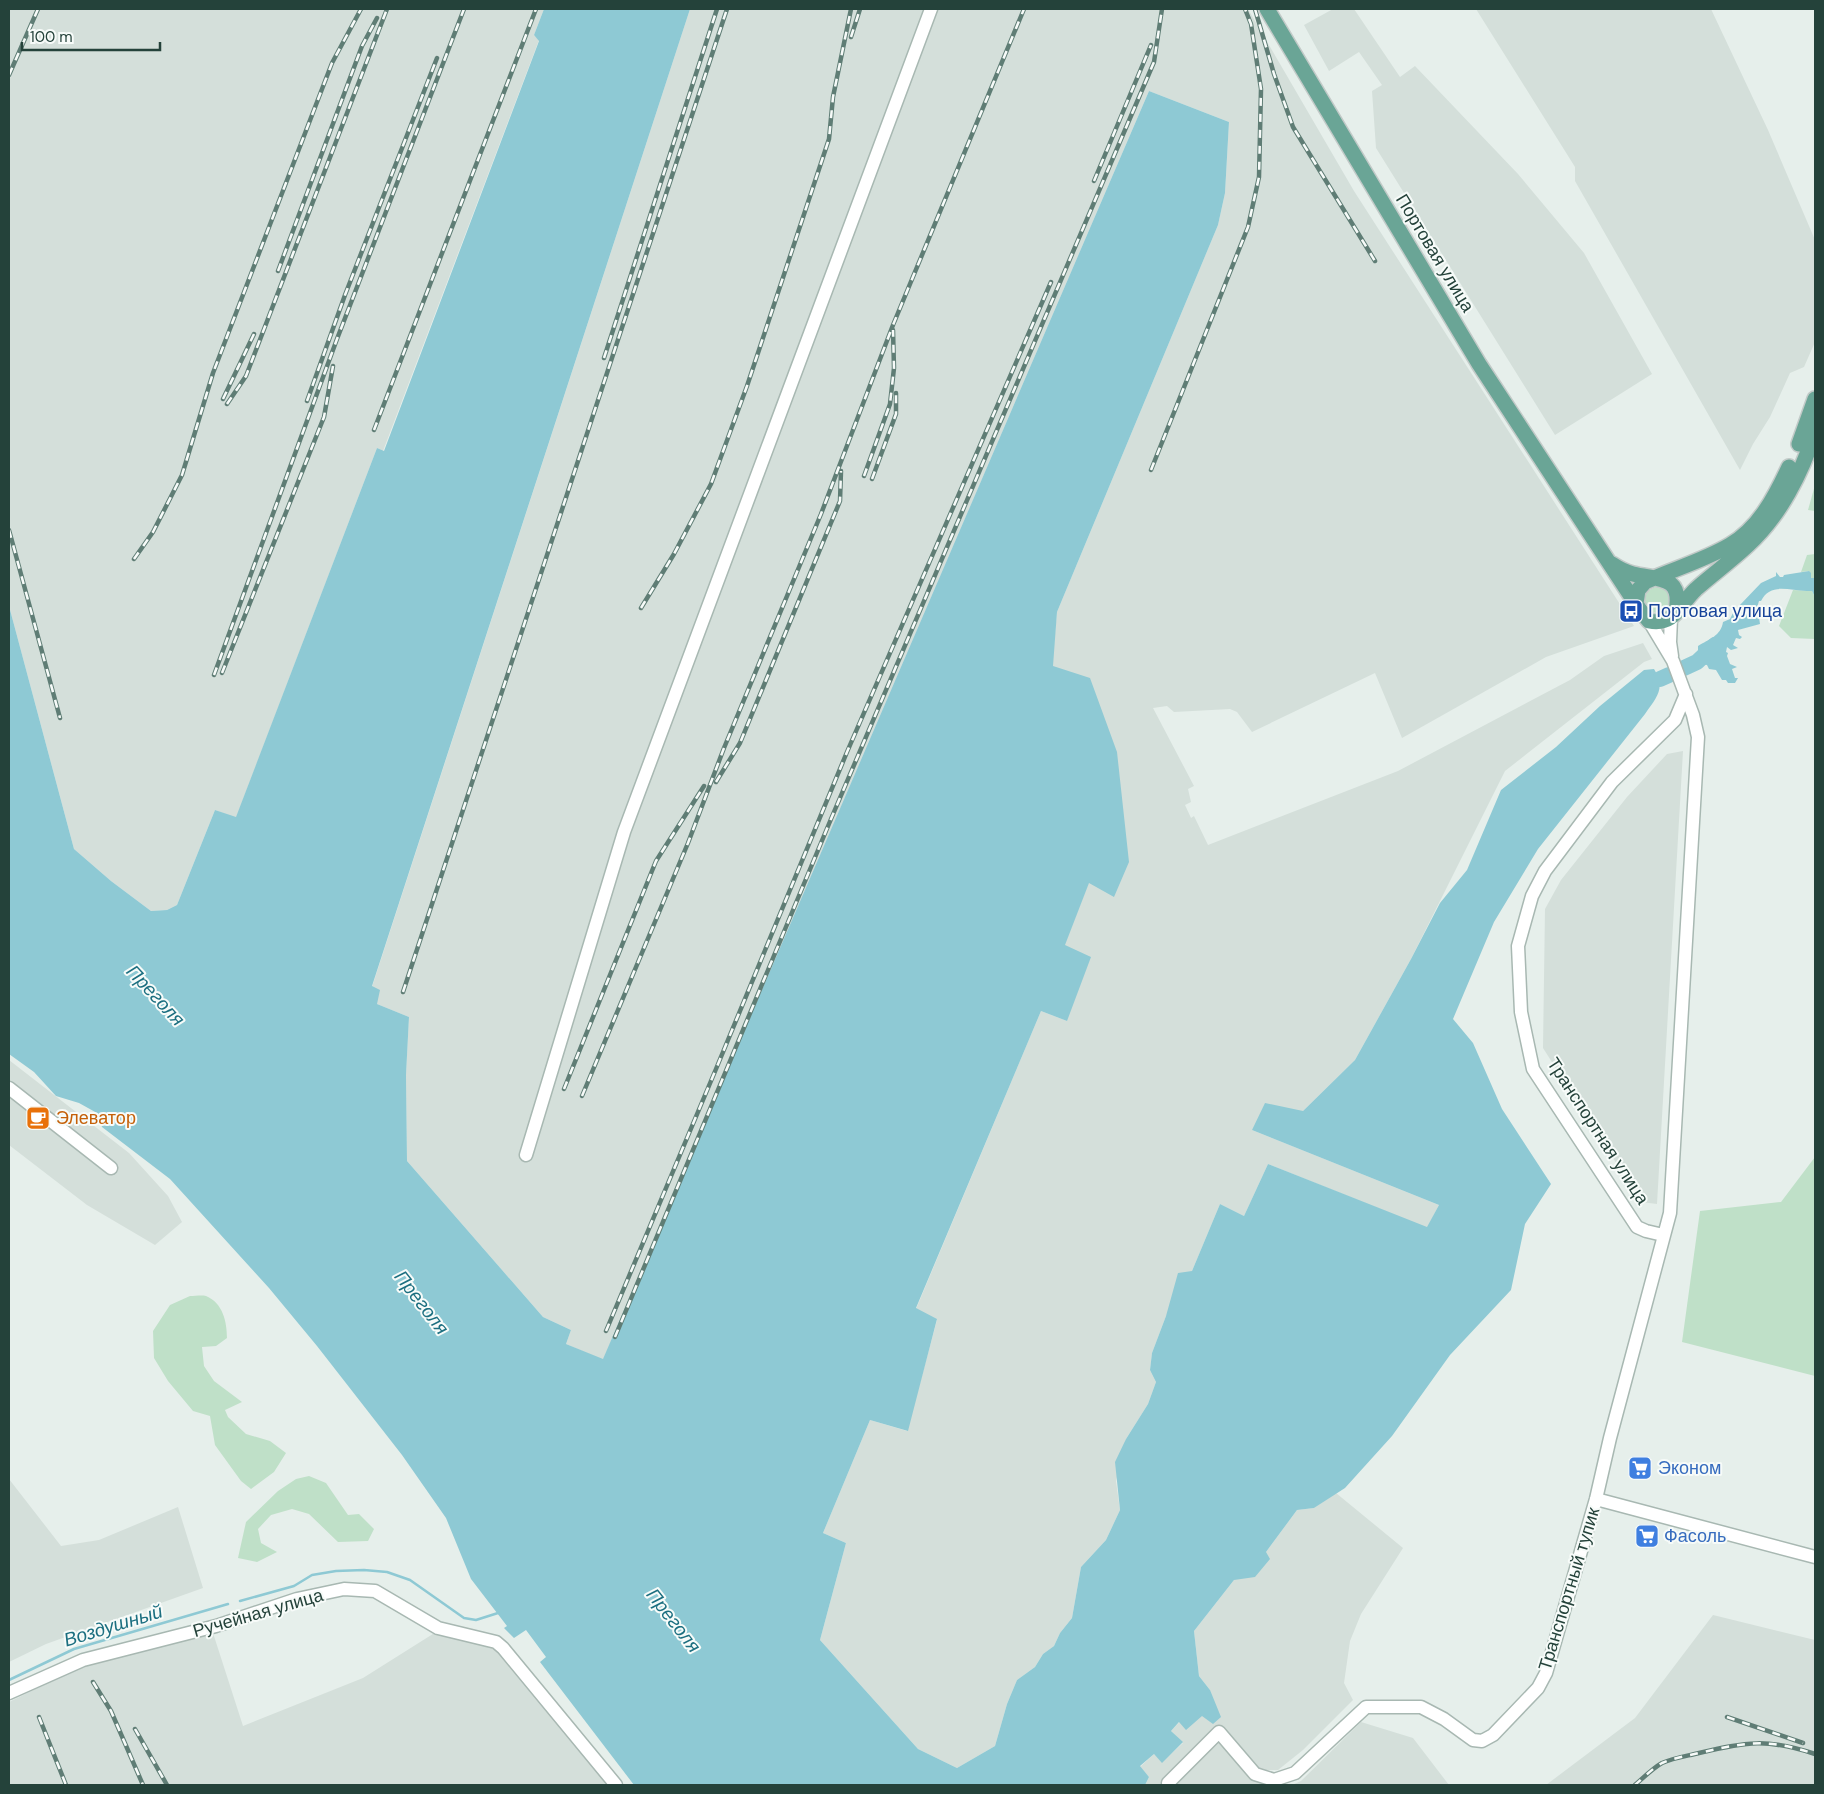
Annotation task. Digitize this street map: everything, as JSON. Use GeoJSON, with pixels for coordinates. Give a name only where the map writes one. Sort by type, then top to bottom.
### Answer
{"type":"FeatureCollection","features":[{"type":"Feature","properties":{"kind":"main road","name":"Портовая улица"},"geometry":{"type":"LineString","coordinates":[[1267,9],[1479,364],[1636,603]]}},
{"type":"Feature","properties":{"kind":"main road"},"geometry":{"type":"LineString","coordinates":[[1636,603],[1636,596],[1640,587],[1645,582],[1731,545],[1764,513],[1781,484],[1805,431],[1815,399]]}},
{"type":"Feature","properties":{"kind":"main road"},"geometry":{"type":"LineString","coordinates":[[1649,621],[1660,622],[1674,615],[1694,591],[1748,545],[1767,525],[1785,499],[1815,432]]}},
{"type":"Feature","properties":{"kind":"main road"},"geometry":{"type":"LineString","coordinates":[[1610,563],[1627,572],[1657,577]]}},
{"type":"Feature","properties":{"kind":"main road","name":"Транспортная улица"},"geometry":{"type":"LineString","coordinates":[[1657,577],[1670,583],[1674,588],[1678,597],[1674,615]]}},
{"type":"Feature","properties":{"kind":"main road","name":"Транспортная улица"},"geometry":{"type":"LineString","coordinates":[[1636,603],[1649,621]]}},
{"type":"Feature","properties":{"kind":"street"},"geometry":{"type":"LineString","coordinates":[[526,1156],[624,832],[931,9]]}},
{"type":"Feature","properties":{"kind":"street","name":"Транспортная улица"},"geometry":{"type":"LineString","coordinates":[[1673,661],[1670,642],[1674,615]]}},
{"type":"Feature","properties":{"kind":"street","name":"Транспортная улица"},"geometry":{"type":"LineString","coordinates":[[1596,1499],[1670,1213],[1698,755],[1698,737],[1686,694],[1673,661],[1649,621]]}},
{"type":"Feature","properties":{"kind":"street","name":"Транспортная улица"},"geometry":{"type":"LineString","coordinates":[[1663,1235],[1637,1227],[1533,1069],[1521,1012],[1518,946],[1532,896],[1545,871],[1612,782],[1675,720],[1686,694]]}},
{"type":"Feature","properties":{"kind":"street"},"geometry":{"type":"LineString","coordinates":[[9,1088],[111,1168]]}},
{"type":"Feature","properties":{"kind":"street"},"geometry":{"type":"LineString","coordinates":[[1596,1499],[1815,1557]]}},
{"type":"Feature","properties":{"kind":"street","name":"Транспортный тупик"},"geometry":{"type":"LineString","coordinates":[[1168,1783],[1219,1732],[1255,1774],[1274,1780],[1295,1773],[1366,1707],[1421,1707],[1444,1719],[1473,1740],[1482,1741],[1493,1735],[1538,1688],[1546,1673],[1596,1499]]}},
{"type":"Feature","properties":{"kind":"street","name":"Ручейная улица"},"geometry":{"type":"LineString","coordinates":[[9,1693],[84,1660],[216,1626],[297,1599],[344,1589],[375,1591],[438,1628],[491,1639],[503,1648],[616,1785]]}},
{"type":"Feature","properties":{"kind":"shaded area"},"geometry":{"type":"Polygon","coordinates":[[[9,9],[544,9],[534,35],[539,40],[383,451],[377,448],[236,818],[215,810],[177,905],[167,910],[151,911],[111,881],[74,849],[9,606],[9,9]]]}},
{"type":"Feature","properties":{"kind":"shaded area"},"geometry":{"type":"Polygon","coordinates":[[[690,9],[1248,9],[1354,191],[1634,626],[1546,657],[1402,738],[1375,673],[1252,732],[1237,712],[1230,709],[1174,712],[1167,706],[1153,708],[1194,786],[1188,789],[1191,802],[1185,805],[1191,818],[1194,816],[1208,845],[1398,771],[1570,680],[1604,656],[1643,643],[1652,659],[1644,662],[1505,771],[1411,959],[1355,1060],[1303,1111],[1252,1130],[1439,1205],[1427,1228],[1268,1164],[1244,1216],[1220,1204],[1192,1271],[1166,1316],[1152,1353],[1150,1370],[1156,1382],[1148,1404],[1126,1439],[1116,1481],[1120,1510],[1106,1540],[1081,1567],[1072,1618],[1060,1633],[1054,1646],[1043,1654],[1035,1667],[1017,1680],[1007,1704],[995,1746],[957,1768],[918,1749],[820,1640],[846,1543],[823,1533],[870,1420],[907,1431],[937,1320],[916,1309],[1041,1011],[1067,1021],[1064,946],[1089,882],[1052,666],[1057,612],[1218,225],[1225,193],[1229,122],[1149,91],[603,1360],[566,1344],[571,1330],[543,1317],[407,1161],[406,1075],[409,1017],[377,1004],[372,987],[690,9]]]}},
{"type":"Feature","properties":{"kind":"shaded area"},"geometry":{"type":"Polygon","coordinates":[[[1333,9],[1354,9],[1400,77],[1415,66],[1518,174],[1584,253],[1652,374],[1555,435],[1376,148],[1372,91],[1382,85],[1359,52],[1329,71],[1304,25],[1333,9]]]}},
{"type":"Feature","properties":{"kind":"shaded area"},"geometry":{"type":"Polygon","coordinates":[[[1476,9],[1711,9],[1768,130],[1815,240],[1815,342],[1804,367],[1790,373],[1770,417],[1740,470],[1575,181],[1575,167],[1476,9]]]}},
{"type":"Feature","properties":{"kind":"shaded area"},"geometry":{"type":"Polygon","coordinates":[[[1683,751],[1657,1204],[1641,1202],[1543,1048],[1545,909],[1561,880],[1627,797],[1667,754],[1683,751]]]}},
{"type":"Feature","properties":{"kind":"shaded area"},"geometry":{"type":"Polygon","coordinates":[[[9,1060],[129,1153],[168,1196],[182,1222],[155,1245],[87,1205],[9,1145],[9,1060]]]}},
{"type":"Feature","properties":{"kind":"shaded area"},"geometry":{"type":"Polygon","coordinates":[[[9,1479],[61,1546],[99,1540],[178,1507],[203,1588],[46,1644],[9,1662],[9,1479]]]}},
{"type":"Feature","properties":{"kind":"shaded area"},"geometry":{"type":"Polygon","coordinates":[[[1336,1493],[1403,1548],[1361,1614],[1350,1641],[1344,1683],[1353,1700],[1303,1750],[1278,1770],[1265,1770],[1265,1785],[1145,1785],[1149,1777],[1140,1767],[1154,1754],[1162,1762],[1183,1743],[1171,1731],[1210,1690],[1199,1676],[1194,1631],[1234,1580],[1266,1552],[1297,1510],[1314,1508],[1336,1493]]]}},
{"type":"Feature","properties":{"kind":"shaded area"},"geometry":{"type":"Polygon","coordinates":[[[1713,1615],[1815,1640],[1815,1785],[1546,1785],[1635,1718],[1713,1615]]]}},
{"type":"Feature","properties":{"kind":"shaded area"},"geometry":{"type":"Polygon","coordinates":[[[444,1627],[498,1644],[611,1785],[9,1785],[9,1702],[85,1665],[213,1633],[243,1726],[363,1678],[444,1627]]]}},
{"type":"Feature","properties":{"kind":"shaded area"},"geometry":{"type":"Polygon","coordinates":[[[1361,1722],[1413,1738],[1449,1785],[1292,1785],[1301,1781],[1361,1722]]]}},
{"type":"Feature","properties":{"kind":"green space"},"geometry":{"type":"Polygon","coordinates":[[[1815,485],[1815,511],[1808,510],[1815,485]]]}},
{"type":"Feature","properties":{"kind":"green space"},"geometry":{"type":"Polygon","coordinates":[[[1815,554],[1815,578],[1811,579],[1809,571],[1801,572],[1807,555],[1815,554]]]}},
{"type":"Feature","properties":{"kind":"green space"},"geometry":{"type":"Polygon","coordinates":[[[1658,587],[1667,591],[1671,600],[1667,609],[1658,613],[1649,609],[1645,600],[1649,591],[1658,587]]]}},
{"type":"Feature","properties":{"kind":"green space"},"geometry":{"type":"Polygon","coordinates":[[[1793,590],[1812,591],[1815,597],[1815,639],[1791,638],[1779,626],[1793,590]]]}},
{"type":"Feature","properties":{"kind":"green space"},"geometry":{"type":"Polygon","coordinates":[[[1815,1157],[1815,1376],[1682,1342],[1700,1211],[1781,1202],[1815,1157]]]}},
{"type":"Feature","properties":{"kind":"green space"},"geometry":{"type":"Polygon","coordinates":[[[190,1296],[206,1296],[212,1299],[220,1308],[225,1320],[227,1338],[216,1346],[202,1347],[204,1366],[214,1381],[242,1402],[225,1410],[228,1417],[246,1434],[270,1441],[286,1453],[274,1472],[251,1489],[241,1481],[215,1445],[210,1416],[193,1411],[168,1381],[154,1358],[153,1331],[170,1305],[190,1296]]]}},
{"type":"Feature","properties":{"kind":"green space"},"geometry":{"type":"Polygon","coordinates":[[[309,1476],[326,1483],[348,1515],[359,1514],[374,1529],[368,1541],[338,1542],[309,1514],[292,1509],[271,1515],[258,1529],[261,1543],[277,1552],[257,1562],[238,1558],[246,1522],[278,1491],[296,1479],[309,1476]]]}},
{"type":"Feature","properties":{"kind":"water","name":"Преголя"},"geometry":{"type":"Polygon","coordinates":[[[544,9],[690,9],[372,986],[380,990],[377,1004],[409,1017],[406,1075],[407,1161],[543,1317],[571,1330],[566,1344],[603,1359],[1149,91],[1229,122],[1225,193],[1218,225],[1057,612],[1053,666],[1090,678],[1117,752],[1129,862],[1114,897],[1089,883],[1065,945],[1091,957],[1067,1021],[1041,1011],[916,1308],[937,1319],[908,1431],[870,1420],[823,1533],[846,1543],[820,1640],[918,1749],[957,1768],[995,1746],[1007,1704],[1017,1680],[1035,1667],[1043,1654],[1054,1646],[1060,1633],[1072,1618],[1081,1567],[1106,1540],[1120,1510],[1115,1462],[1126,1439],[1148,1404],[1156,1382],[1150,1370],[1152,1353],[1166,1316],[1178,1273],[1192,1271],[1220,1204],[1244,1216],[1268,1164],[1427,1227],[1439,1205],[1252,1130],[1265,1103],[1303,1111],[1355,1060],[1440,903],[1467,870],[1501,790],[1556,747],[1600,706],[1644,670],[1654,669],[1658,676],[1660,687],[1645,714],[1538,849],[1494,922],[1453,1019],[1473,1043],[1502,1109],[1551,1184],[1525,1224],[1511,1290],[1450,1355],[1392,1436],[1345,1488],[1314,1508],[1297,1510],[1266,1552],[1270,1559],[1255,1577],[1234,1580],[1194,1631],[1199,1676],[1210,1690],[1221,1717],[1213,1724],[1202,1716],[1186,1730],[1179,1722],[1171,1731],[1183,1742],[1162,1763],[1154,1754],[1140,1766],[1149,1777],[1145,1785],[634,1785],[540,1662],[546,1657],[526,1630],[514,1638],[504,1628],[507,1626],[471,1579],[446,1518],[402,1455],[269,1288],[170,1179],[102,1127],[97,1113],[79,1103],[56,1096],[34,1072],[9,1054],[9,606],[74,849],[111,881],[151,911],[167,910],[177,905],[215,810],[236,817],[377,448],[384,451],[539,41],[534,35],[544,9]]]}},
{"type":"Feature","properties":{"kind":"water"},"geometry":{"type":"Polygon","coordinates":[[[1809,571],[1811,578],[1815,578],[1815,597],[1812,591],[1776,589],[1770,591],[1759,601],[1756,611],[1758,611],[1760,624],[1738,630],[1739,635],[1742,637],[1740,639],[1736,638],[1733,645],[1738,648],[1731,650],[1727,647],[1726,652],[1728,653],[1727,656],[1730,664],[1737,667],[1732,669],[1735,678],[1738,678],[1735,683],[1728,683],[1726,680],[1722,680],[1716,670],[1709,669],[1707,665],[1702,664],[1698,658],[1698,646],[1720,631],[1723,622],[1730,619],[1734,611],[1738,610],[1739,606],[1761,583],[1776,576],[1776,572],[1780,577],[1783,577],[1784,575],[1809,571]]]}},
{"type":"Feature","properties":{"kind":"waterway"},"geometry":{"type":"LineString","coordinates":[[1684,668],[1697,662],[1715,645]]}},
{"type":"Feature","properties":{"kind":"waterway"},"geometry":{"type":"LineString","coordinates":[[1660,679],[1669,675]]}},
{"type":"Feature","properties":{"kind":"waterway","name":"Воздушный"},"geometry":{"type":"LineString","coordinates":[[240,1601],[294,1586],[312,1575],[336,1571],[364,1570],[387,1572],[410,1580],[464,1618],[476,1620],[498,1613]]}},
{"type":"Feature","properties":{"kind":"waterway","name":"Воздушный"},"geometry":{"type":"LineString","coordinates":[[9,1680],[74,1649],[228,1604]]}},
{"type":"Feature","properties":{"kind":"railway"},"geometry":{"type":"LineString","coordinates":[[9,75],[38,9]]}},
{"type":"Feature","properties":{"kind":"railway"},"geometry":{"type":"LineString","coordinates":[[134,559],[153,532],[182,475],[213,373],[332,63],[361,9]]}},
{"type":"Feature","properties":{"kind":"railway"},"geometry":{"type":"LineString","coordinates":[[227,404],[246,376],[387,9]]}},
{"type":"Feature","properties":{"kind":"railway"},"geometry":{"type":"LineString","coordinates":[[214,675],[337,339],[464,9]]}},
{"type":"Feature","properties":{"kind":"railway"},"geometry":{"type":"LineString","coordinates":[[374,430],[536,9]]}},
{"type":"Feature","properties":{"kind":"railway"},"geometry":{"type":"LineString","coordinates":[[604,358],[717,9]]}},
{"type":"Feature","properties":{"kind":"railway"},"geometry":{"type":"LineString","coordinates":[[403,992],[727,9]]}},
{"type":"Feature","properties":{"kind":"railway"},"geometry":{"type":"LineString","coordinates":[[641,608],[674,554],[711,484],[747,386],[829,139],[833,97],[851,9]]}},
{"type":"Feature","properties":{"kind":"railway"},"geometry":{"type":"LineString","coordinates":[[851,37],[860,9]]}},
{"type":"Feature","properties":{"kind":"railway"},"geometry":{"type":"LineString","coordinates":[[582,1096],[688,843],[724,748],[821,514],[893,325],[1024,9]]}},
{"type":"Feature","properties":{"kind":"railway"},"geometry":{"type":"LineString","coordinates":[[615,1337],[831,819],[1154,62],[1162,9]]}},
{"type":"Feature","properties":{"kind":"railway"},"geometry":{"type":"LineString","coordinates":[[1151,470],[1248,227],[1259,177],[1261,89],[1251,24],[1245,9]]}},
{"type":"Feature","properties":{"kind":"railway"},"geometry":{"type":"LineString","coordinates":[[1255,9],[1274,74],[1293,127],[1375,261]]}},
{"type":"Feature","properties":{"kind":"railway"},"geometry":{"type":"LineString","coordinates":[[278,271],[362,46],[377,18]]}},
{"type":"Feature","properties":{"kind":"railway"},"geometry":{"type":"LineString","coordinates":[[1094,181],[1151,45]]}},
{"type":"Feature","properties":{"kind":"railway"},"geometry":{"type":"LineString","coordinates":[[307,401],[345,295],[437,58]]}},
{"type":"Feature","properties":{"kind":"railway"},"geometry":{"type":"LineString","coordinates":[[606,1331],[847,752],[1051,282]]}},
{"type":"Feature","properties":{"kind":"railway"},"geometry":{"type":"LineString","coordinates":[[864,476],[890,404],[894,368],[893,330]]}},
{"type":"Feature","properties":{"kind":"railway"},"geometry":{"type":"LineString","coordinates":[[223,399],[254,334]]}},
{"type":"Feature","properties":{"kind":"railway"},"geometry":{"type":"LineString","coordinates":[[222,673],[324,417],[333,366]]}},
{"type":"Feature","properties":{"kind":"railway"},"geometry":{"type":"LineString","coordinates":[[872,479],[896,414],[896,393]]}},
{"type":"Feature","properties":{"kind":"railway"},"geometry":{"type":"LineString","coordinates":[[716,782],[740,743],[840,501],[841,471]]}},
{"type":"Feature","properties":{"kind":"railway"},"geometry":{"type":"LineString","coordinates":[[9,530],[60,718]]}},
{"type":"Feature","properties":{"kind":"railway"},"geometry":{"type":"LineString","coordinates":[[564,1089],[656,861],[704,786]]}},
{"type":"Feature","properties":{"kind":"railway"},"geometry":{"type":"LineString","coordinates":[[93,1682],[111,1711],[143,1785]]}},
{"type":"Feature","properties":{"kind":"railway"},"geometry":{"type":"LineString","coordinates":[[39,1717],[66,1785]]}},
{"type":"Feature","properties":{"kind":"railway"},"geometry":{"type":"LineString","coordinates":[[1727,1717],[1803,1743]]}},
{"type":"Feature","properties":{"kind":"railway"},"geometry":{"type":"LineString","coordinates":[[135,1729],[167,1785]]}},
{"type":"Feature","properties":{"kind":"railway"},"geometry":{"type":"LineString","coordinates":[[1635,1785],[1666,1761],[1731,1746],[1757,1743],[1770,1744],[1815,1754]]}},
{"type":"Feature","properties":{"kind":"place","name":"Портовая улица"},"geometry":{"type":"Point","coordinates":[1631,611]}},
{"type":"Feature","properties":{"kind":"place","name":"Элеватор"},"geometry":{"type":"Point","coordinates":[38,1118]}},
{"type":"Feature","properties":{"kind":"place","name":"Эконом"},"geometry":{"type":"Point","coordinates":[1640,1468]}},
{"type":"Feature","properties":{"kind":"place","name":"Фасоль"},"geometry":{"type":"Point","coordinates":[1647,1536]}}]}
